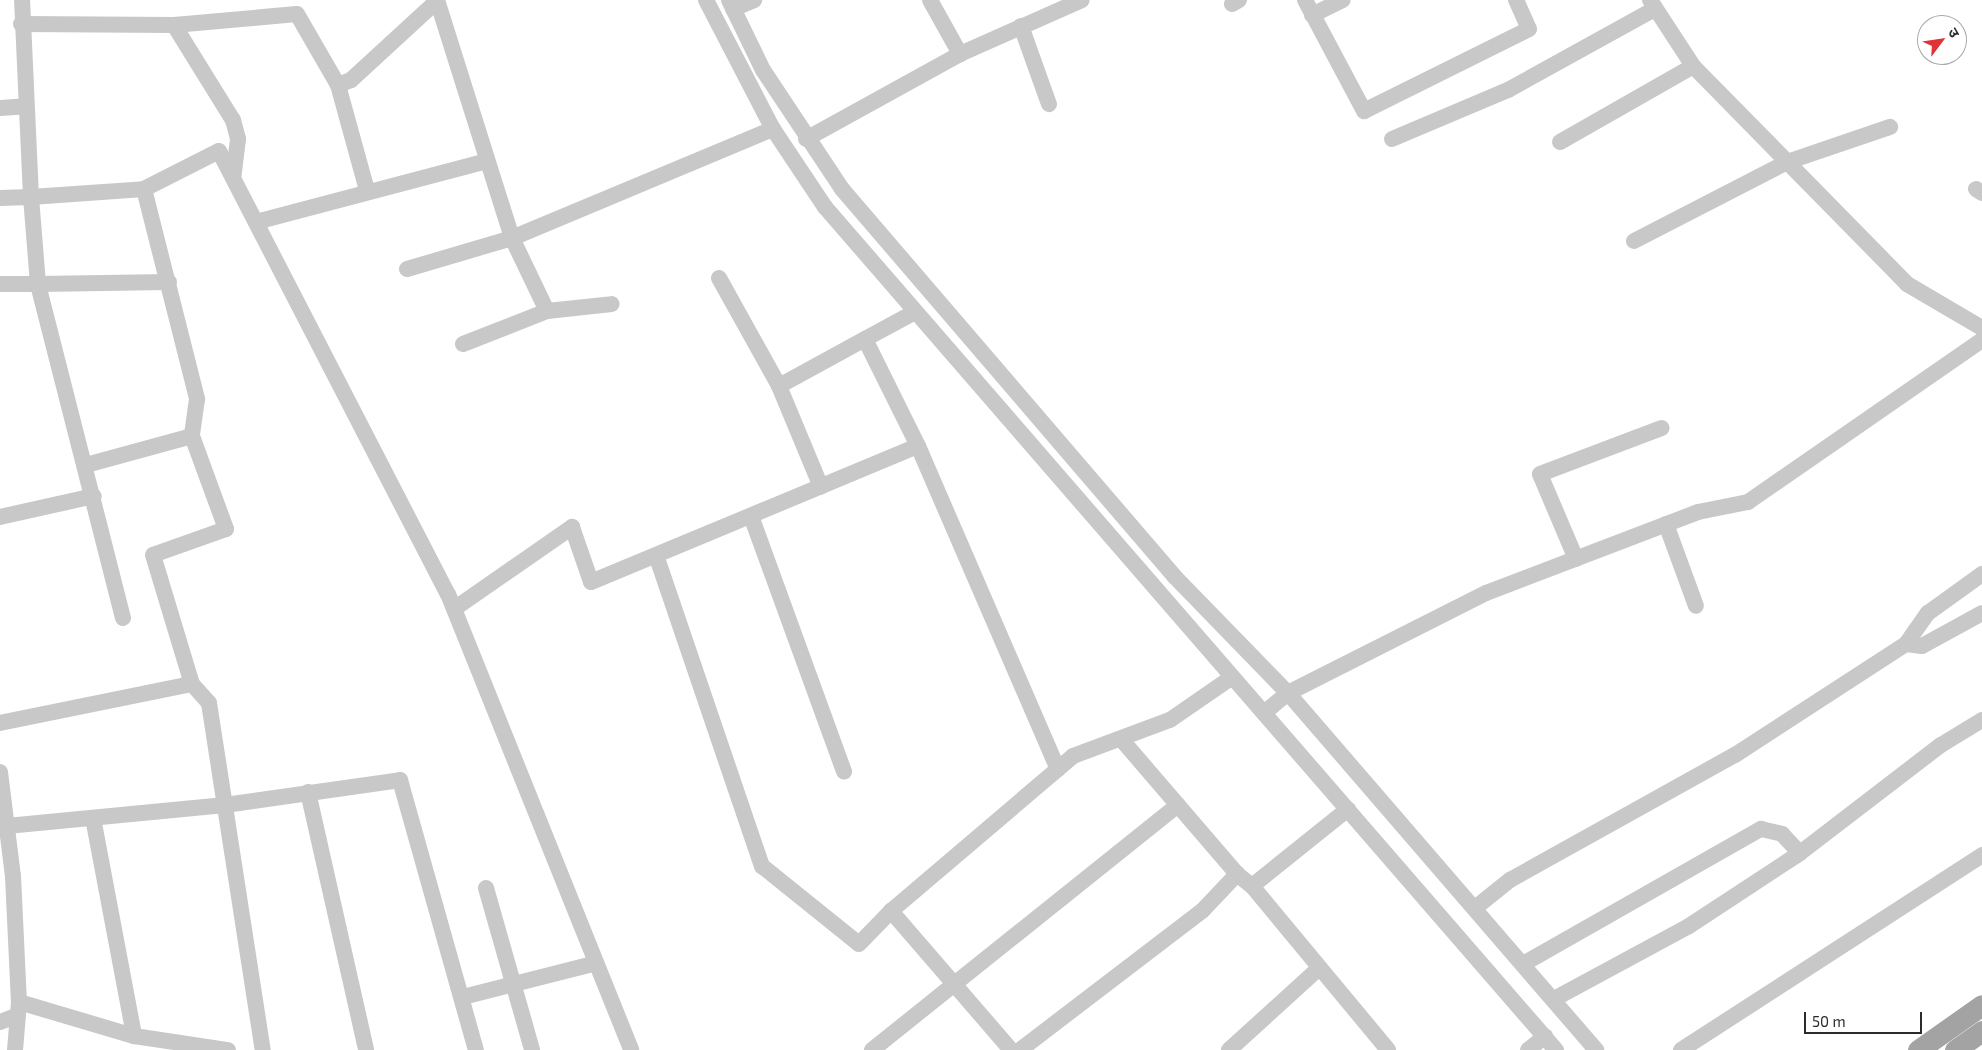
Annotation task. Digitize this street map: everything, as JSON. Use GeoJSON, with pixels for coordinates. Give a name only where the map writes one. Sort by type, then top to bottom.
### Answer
{"type":"FeatureCollection","features":[{"type":"Feature","properties":{"kind":"main road"},"geometry":{"type":"LineString","coordinates":[[1918,1050],[1943,1043],[1963,1019],[1982,1005]]}},
{"type":"Feature","properties":{"kind":"main road"},"geometry":{"type":"LineString","coordinates":[[1956,1050],[1980,1037]]}},
{"type":"Feature","properties":{"kind":"street"},"geometry":{"type":"LineString","coordinates":[[22,0],[21,24],[38,284],[94,496],[123,618]]}},
{"type":"Feature","properties":{"kind":"street"},"geometry":{"type":"LineString","coordinates":[[706,0],[773,129],[825,207],[913,312],[1556,1050]]}},
{"type":"Feature","properties":{"kind":"street"},"geometry":{"type":"LineString","coordinates":[[754,0],[731,4],[806,138],[900,258],[1175,577],[1288,693],[1554,999],[1596,1050]]}},
{"type":"Feature","properties":{"kind":"street"},"geometry":{"type":"LineString","coordinates":[[930,0],[960,54]]}},
{"type":"Feature","properties":{"kind":"street"},"geometry":{"type":"LineString","coordinates":[[806,138],[960,54],[1082,0]]}},
{"type":"Feature","properties":{"kind":"street"},"geometry":{"type":"LineString","coordinates":[[1305,0],[1364,111],[1529,29],[1516,0]]}},
{"type":"Feature","properties":{"kind":"street"},"geometry":{"type":"LineString","coordinates":[[1312,15],[1344,0]]}},
{"type":"Feature","properties":{"kind":"street"},"geometry":{"type":"LineString","coordinates":[[338,84],[351,80],[437,1],[512,238],[547,310]]}},
{"type":"Feature","properties":{"kind":"street"},"geometry":{"type":"LineString","coordinates":[[1392,139],[1508,90],[1653,4],[1693,66],[1907,284],[1982,328]]}},
{"type":"Feature","properties":{"kind":"street"},"geometry":{"type":"LineString","coordinates":[[21,24],[174,24],[297,14],[338,84],[367,190]]}},
{"type":"Feature","properties":{"kind":"street"},"geometry":{"type":"LineString","coordinates":[[174,24],[233,120],[238,139],[233,178]]}},
{"type":"Feature","properties":{"kind":"street"},"geometry":{"type":"LineString","coordinates":[[1021,26],[1050,104]]}},
{"type":"Feature","properties":{"kind":"street"},"geometry":{"type":"LineString","coordinates":[[1560,142],[1693,66]]}},
{"type":"Feature","properties":{"kind":"street"},"geometry":{"type":"LineString","coordinates":[[0,108],[26,106]]}},
{"type":"Feature","properties":{"kind":"street"},"geometry":{"type":"LineString","coordinates":[[1634,241],[1787,162],[1890,127]]}},
{"type":"Feature","properties":{"kind":"street"},"geometry":{"type":"LineString","coordinates":[[407,269],[512,238],[773,129]]}},
{"type":"Feature","properties":{"kind":"street"},"geometry":{"type":"LineString","coordinates":[[0,198],[144,189],[219,152],[454,609],[631,1050]]}},
{"type":"Feature","properties":{"kind":"street"},"geometry":{"type":"LineString","coordinates":[[256,222],[367,190],[487,161]]}},
{"type":"Feature","properties":{"kind":"street"},"geometry":{"type":"LineString","coordinates":[[144,189],[197,399],[192,436],[226,529],[153,555],[192,684],[209,703],[264,1050]]}},
{"type":"Feature","properties":{"kind":"street"},"geometry":{"type":"LineString","coordinates":[[719,278],[780,386],[821,487]]}},
{"type":"Feature","properties":{"kind":"street"},"geometry":{"type":"LineString","coordinates":[[0,284],[169,282]]}},
{"type":"Feature","properties":{"kind":"street"},"geometry":{"type":"LineString","coordinates":[[463,344],[547,310],[612,304]]}},
{"type":"Feature","properties":{"kind":"street"},"geometry":{"type":"LineString","coordinates":[[780,386],[913,312]]}},
{"type":"Feature","properties":{"kind":"street"},"geometry":{"type":"LineString","coordinates":[[865,339],[918,446],[1058,770]]}},
{"type":"Feature","properties":{"kind":"street"},"geometry":{"type":"LineString","coordinates":[[1264,713],[1288,693],[1486,593],[1666,524],[1748,502],[1982,340]]}},
{"type":"Feature","properties":{"kind":"street"},"geometry":{"type":"LineString","coordinates":[[1576,558],[1540,474],[1662,428]]}},
{"type":"Feature","properties":{"kind":"street"},"geometry":{"type":"LineString","coordinates":[[86,466],[192,436]]}},
{"type":"Feature","properties":{"kind":"street"},"geometry":{"type":"LineString","coordinates":[[454,609],[572,527],[591,582],[918,446]]}},
{"type":"Feature","properties":{"kind":"street"},"geometry":{"type":"LineString","coordinates":[[0,517],[94,496]]}},
{"type":"Feature","properties":{"kind":"street"},"geometry":{"type":"LineString","coordinates":[[750,516],[844,772]]}},
{"type":"Feature","properties":{"kind":"street"},"geometry":{"type":"LineString","coordinates":[[1666,524],[1696,606]]}},
{"type":"Feature","properties":{"kind":"street"},"geometry":{"type":"LineString","coordinates":[[656,555],[762,866],[859,944],[891,911],[1073,756],[1170,720],[1232,677]]}},
{"type":"Feature","properties":{"kind":"street"},"geometry":{"type":"LineString","coordinates":[[1475,908],[1510,880],[1735,755],[1906,644],[1928,614],[1982,574]]}},
{"type":"Feature","properties":{"kind":"street"},"geometry":{"type":"LineString","coordinates":[[1906,644],[1922,646],[1982,613]]}},
{"type":"Feature","properties":{"kind":"street"},"geometry":{"type":"LineString","coordinates":[[0,722],[192,684]]}},
{"type":"Feature","properties":{"kind":"street"},"geometry":{"type":"LineString","coordinates":[[1554,999],[1689,926],[1800,853],[1941,745],[1982,720]]}},
{"type":"Feature","properties":{"kind":"street"},"geometry":{"type":"LineString","coordinates":[[1121,738],[1238,874],[1252,886],[1386,1049]]}},
{"type":"Feature","properties":{"kind":"street"},"geometry":{"type":"LineString","coordinates":[[0,772],[7,826],[18,1008],[15,1050]]}},
{"type":"Feature","properties":{"kind":"street"},"geometry":{"type":"LineString","coordinates":[[7,826],[225,805],[400,780],[476,1050]]}},
{"type":"Feature","properties":{"kind":"street"},"geometry":{"type":"LineString","coordinates":[[308,792],[366,1050]]}},
{"type":"Feature","properties":{"kind":"street"},"geometry":{"type":"LineString","coordinates":[[872,1050],[1178,805]]}},
{"type":"Feature","properties":{"kind":"street"},"geometry":{"type":"LineString","coordinates":[[1252,886],[1348,809]]}},
{"type":"Feature","properties":{"kind":"street"},"geometry":{"type":"LineString","coordinates":[[93,818],[134,1036]]}},
{"type":"Feature","properties":{"kind":"street"},"geometry":{"type":"LineString","coordinates":[[1523,964],[1761,829],[1782,834],[1800,853]]}},
{"type":"Feature","properties":{"kind":"street"},"geometry":{"type":"LineString","coordinates":[[1681,1050],[1982,855]]}},
{"type":"Feature","properties":{"kind":"street"},"geometry":{"type":"LineString","coordinates":[[1020,1050],[1203,910],[1238,874]]}},
{"type":"Feature","properties":{"kind":"street"},"geometry":{"type":"LineString","coordinates":[[486,888],[532,1050]]}},
{"type":"Feature","properties":{"kind":"street"},"geometry":{"type":"LineString","coordinates":[[891,911],[1011,1050]]}},
{"type":"Feature","properties":{"kind":"street"},"geometry":{"type":"LineString","coordinates":[[462,997],[596,963]]}},
{"type":"Feature","properties":{"kind":"street"},"geometry":{"type":"LineString","coordinates":[[1228,1050],[1319,968]]}},
{"type":"Feature","properties":{"kind":"street"},"geometry":{"type":"LineString","coordinates":[[18,1008],[134,1036],[228,1050]]}},
{"type":"Feature","properties":{"kind":"street"},"geometry":{"type":"LineString","coordinates":[[0,1022],[18,1008]]}},
{"type":"Feature","properties":{"kind":"street"},"geometry":{"type":"LineString","coordinates":[[1963,1019],[1980,1037]]}},
{"type":"Feature","properties":{"kind":"street"},"geometry":{"type":"LineString","coordinates":[[1528,1050],[1545,1036]]}}]}
